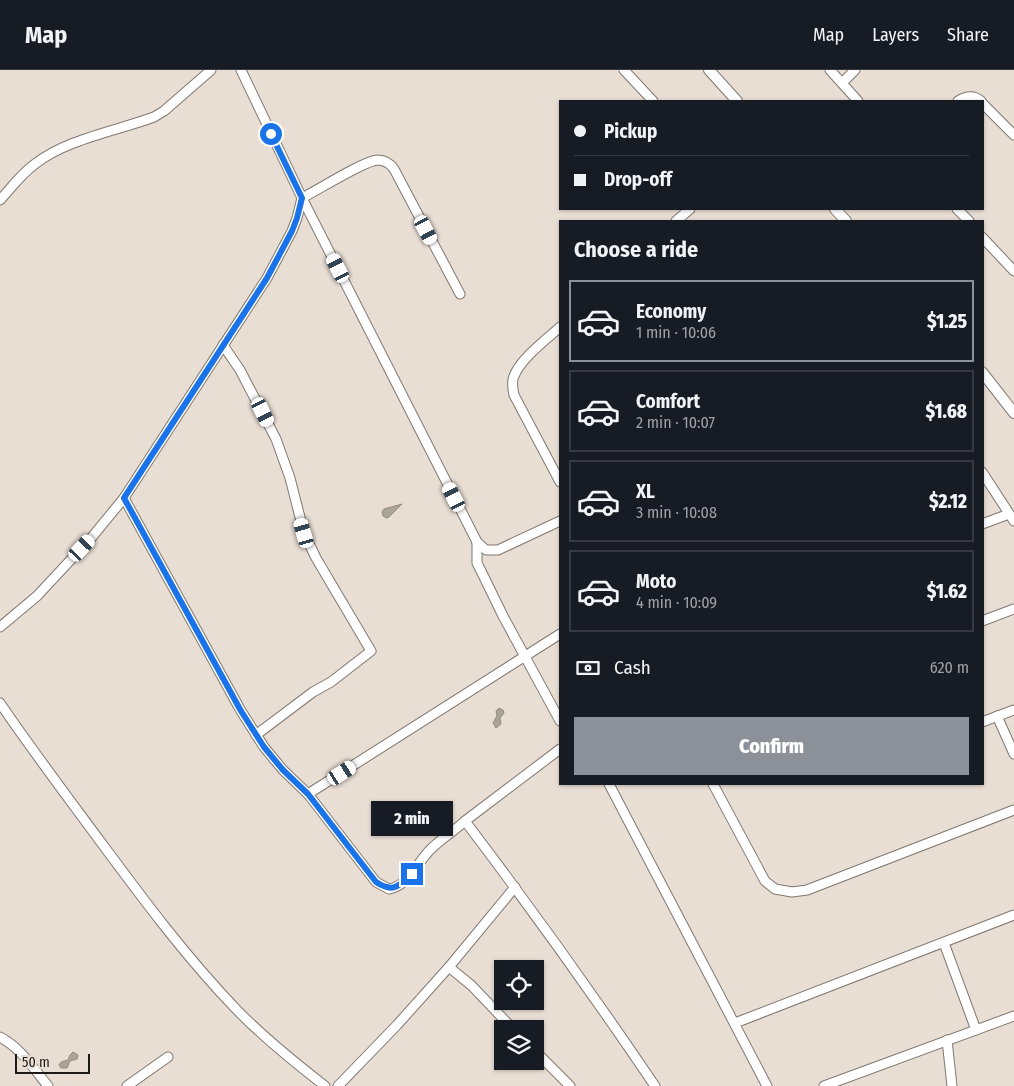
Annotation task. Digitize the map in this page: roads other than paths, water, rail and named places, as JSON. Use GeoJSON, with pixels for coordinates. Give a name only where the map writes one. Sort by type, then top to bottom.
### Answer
{"type":"FeatureCollection","features":[{"type":"Feature","properties":{"kind":"street"},"geometry":{"type":"LineString","coordinates":[[0,200],[28,170],[47,156],[78,142],[154,117],[164,111],[211,70]]}},
{"type":"Feature","properties":{"kind":"street"},"geometry":{"type":"LineString","coordinates":[[241,70],[302,198],[477,542],[486,550],[498,550],[559,521]]}},
{"type":"Feature","properties":{"kind":"street"},"geometry":{"type":"LineString","coordinates":[[624,70],[652,100]]}},
{"type":"Feature","properties":{"kind":"street"},"geometry":{"type":"LineString","coordinates":[[709,70],[736,100]]}},
{"type":"Feature","properties":{"kind":"street"},"geometry":{"type":"LineString","coordinates":[[830,70],[857,100]]}},
{"type":"Feature","properties":{"kind":"street"},"geometry":{"type":"LineString","coordinates":[[842,83],[856,70]]}},
{"type":"Feature","properties":{"kind":"street"},"geometry":{"type":"LineString","coordinates":[[960,100],[972,97],[978,100]]}},
{"type":"Feature","properties":{"kind":"street"},"geometry":{"type":"LineString","coordinates":[[984,104],[1014,135]]}},
{"type":"Feature","properties":{"kind":"street"},"geometry":{"type":"LineString","coordinates":[[0,627],[37,596],[92,537],[124,498],[267,278],[283,250],[297,218],[302,198],[363,165],[377,160],[388,162],[394,168],[460,294]]}},
{"type":"Feature","properties":{"kind":"street"},"geometry":{"type":"LineString","coordinates":[[677,220],[689,210]]}},
{"type":"Feature","properties":{"kind":"street"},"geometry":{"type":"LineString","coordinates":[[836,210],[845,220]]}},
{"type":"Feature","properties":{"kind":"street"},"geometry":{"type":"LineString","coordinates":[[958,210],[967,220]]}},
{"type":"Feature","properties":{"kind":"street"},"geometry":{"type":"LineString","coordinates":[[984,238],[1014,271]]}},
{"type":"Feature","properties":{"kind":"street"},"geometry":{"type":"LineString","coordinates":[[559,328],[521,364],[514,375],[512,383],[514,396],[559,480]]}},
{"type":"Feature","properties":{"kind":"street"},"geometry":{"type":"LineString","coordinates":[[223,345],[240,370],[276,439],[290,478],[304,533],[316,558],[371,651],[256,735]]}},
{"type":"Feature","properties":{"kind":"street"},"geometry":{"type":"LineString","coordinates":[[984,375],[1014,413]]}},
{"type":"Feature","properties":{"kind":"street"},"geometry":{"type":"LineString","coordinates":[[984,475],[1012,517],[984,524]]}},
{"type":"Feature","properties":{"kind":"street"},"geometry":{"type":"LineString","coordinates":[[124,498],[212,660],[256,735],[283,770],[308,794],[376,882],[389,888],[402,883],[412,874],[432,848],[559,750]]}},
{"type":"Feature","properties":{"kind":"street"},"geometry":{"type":"LineString","coordinates":[[477,542],[477,563],[503,616],[559,719]]}},
{"type":"Feature","properties":{"kind":"street"},"geometry":{"type":"LineString","coordinates":[[984,620],[1014,608]]}},
{"type":"Feature","properties":{"kind":"street"},"geometry":{"type":"LineString","coordinates":[[308,794],[559,635]]}},
{"type":"Feature","properties":{"kind":"street"},"geometry":{"type":"LineString","coordinates":[[0,703],[33,752],[192,960],[236,1009],[260,1032],[325,1086]]}},
{"type":"Feature","properties":{"kind":"street"},"geometry":{"type":"LineString","coordinates":[[984,721],[1014,710]]}},
{"type":"Feature","properties":{"kind":"street"},"geometry":{"type":"LineString","coordinates":[[997,716],[1014,754]]}},
{"type":"Feature","properties":{"kind":"street"},"geometry":{"type":"LineString","coordinates":[[610,785],[767,1086]]}},
{"type":"Feature","properties":{"kind":"street"},"geometry":{"type":"LineString","coordinates":[[714,785],[765,881],[774,890],[792,892],[807,890],[1014,810]]}},
{"type":"Feature","properties":{"kind":"street"},"geometry":{"type":"LineString","coordinates":[[465,822],[516,887],[578,973],[655,1086]]}},
{"type":"Feature","properties":{"kind":"street"},"geometry":{"type":"LineString","coordinates":[[338,1086],[397,1025],[449,967],[516,887]]}},
{"type":"Feature","properties":{"kind":"street"},"geometry":{"type":"LineString","coordinates":[[735,1023],[1014,915]]}},
{"type":"Feature","properties":{"kind":"street"},"geometry":{"type":"LineString","coordinates":[[944,943],[976,1030]]}},
{"type":"Feature","properties":{"kind":"street"},"geometry":{"type":"LineString","coordinates":[[449,967],[472,986],[504,1020]]}},
{"type":"Feature","properties":{"kind":"street"},"geometry":{"type":"LineString","coordinates":[[824,1086],[1014,1016]]}},
{"type":"Feature","properties":{"kind":"street"},"geometry":{"type":"LineString","coordinates":[[0,1037],[13,1045],[48,1086]]}},
{"type":"Feature","properties":{"kind":"street"},"geometry":{"type":"LineString","coordinates":[[947,1040],[952,1086]]}},
{"type":"Feature","properties":{"kind":"street"},"geometry":{"type":"LineString","coordinates":[[127,1086],[168,1057]]}},
{"type":"Feature","properties":{"kind":"street"},"geometry":{"type":"LineString","coordinates":[[544,1060],[570,1086]]}}]}
